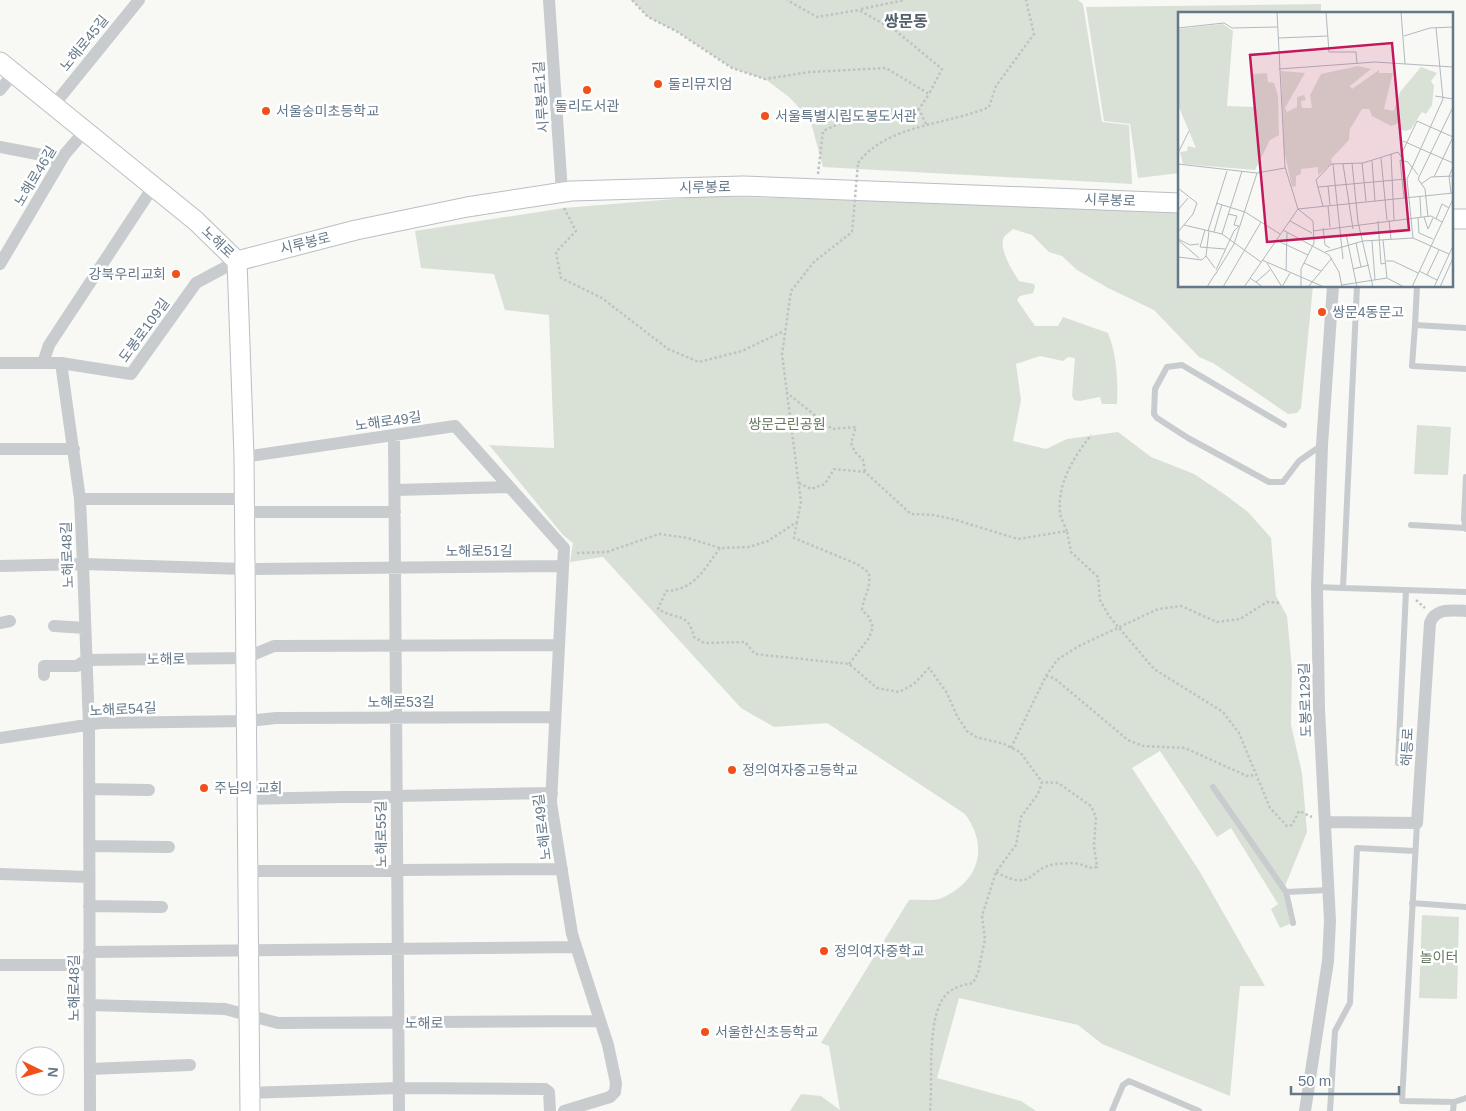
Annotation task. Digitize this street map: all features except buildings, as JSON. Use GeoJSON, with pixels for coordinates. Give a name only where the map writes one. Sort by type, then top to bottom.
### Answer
{"type":"FeatureCollection","features":[{"type":"Feature","properties":{"kind":"main road","name":"노해로"},"geometry":{"type":"LineString","coordinates":[[7,68],[196,221],[238,261],[244,457],[244,569],[248,721],[250,1102]]}},
{"type":"Feature","properties":{"kind":"main road","name":"시루봉로"},"geometry":{"type":"LineString","coordinates":[[238,261],[356,230],[467,207],[743,186],[1178,203]]}},
{"type":"Feature","properties":{"kind":"street","name":"노해로45길"},"geometry":{"type":"LineString","coordinates":[[53,106],[139,0]]}},
{"type":"Feature","properties":{"kind":"street","name":"시루봉로1길"},"geometry":{"type":"LineString","coordinates":[[550,0],[563,200]]}},
{"type":"Feature","properties":{"kind":"street","name":"노해로"},"geometry":{"type":"LineString","coordinates":[[0,90],[7,68]]}},
{"type":"Feature","properties":{"kind":"street","name":"노해로46길"},"geometry":{"type":"LineString","coordinates":[[0,264],[60,162],[84,132]]}},
{"type":"Feature","properties":{"kind":"street"},"geometry":{"type":"LineString","coordinates":[[0,147],[47,156],[60,162]]}},
{"type":"Feature","properties":{"kind":"street"},"geometry":{"type":"LineString","coordinates":[[43,363],[49,345],[153,187]]}},
{"type":"Feature","properties":{"kind":"street","name":"도봉로109길"},"geometry":{"type":"LineString","coordinates":[[0,363],[61,363],[131,374],[196,283],[238,261]]}},
{"type":"Feature","properties":{"kind":"street","name":"도봉로129길"},"geometry":{"type":"LineString","coordinates":[[1305,1111],[1328,961],[1329,890],[1319,709],[1317,587],[1322,445],[1333,288]]}},
{"type":"Feature","properties":{"kind":"street","name":"노해로48길"},"geometry":{"type":"LineString","coordinates":[[61,363],[80,499],[83,564],[89,789],[90,1111]]}},
{"type":"Feature","properties":{"kind":"street","name":"노해로49길"},"geometry":{"type":"LineString","coordinates":[[244,457],[455,426],[564,548],[552,793],[562,869],[576,947],[600,1021],[616,1083],[615,1092],[591,1108],[564,1111]]}},
{"type":"Feature","properties":{"kind":"street"},"geometry":{"type":"LineString","coordinates":[[394,435],[396,717]]}},
{"type":"Feature","properties":{"kind":"street"},"geometry":{"type":"LineString","coordinates":[[0,449],[74,449]]}},
{"type":"Feature","properties":{"kind":"street"},"geometry":{"type":"LineString","coordinates":[[395,490],[509,487]]}},
{"type":"Feature","properties":{"kind":"street"},"geometry":{"type":"LineString","coordinates":[[80,499],[395,512]]}},
{"type":"Feature","properties":{"kind":"street","name":"노해로51길"},"geometry":{"type":"LineString","coordinates":[[244,569],[396,568],[563,560]]}},
{"type":"Feature","properties":{"kind":"street"},"geometry":{"type":"LineString","coordinates":[[0,566],[83,564],[244,569]]}},
{"type":"Feature","properties":{"kind":"street"},"geometry":{"type":"LineString","coordinates":[[1434,616],[1439,611],[1466,610]]}},
{"type":"Feature","properties":{"kind":"street","name":"해등로"},"geometry":{"type":"LineString","coordinates":[[1417,823],[1429,632],[1434,616]]}},
{"type":"Feature","properties":{"kind":"street"},"geometry":{"type":"LineString","coordinates":[[54,626],[85,628]]}},
{"type":"Feature","properties":{"kind":"street","name":"노해로"},"geometry":{"type":"LineString","coordinates":[[86,660],[246,658],[274,646],[559,645]]}},
{"type":"Feature","properties":{"kind":"street"},"geometry":{"type":"LineString","coordinates":[[44,675],[44,666],[77,666],[86,660]]}},
{"type":"Feature","properties":{"kind":"street","name":"노해로55길"},"geometry":{"type":"LineString","coordinates":[[396,717],[395,797],[400,1111]]}},
{"type":"Feature","properties":{"kind":"street","name":"노해로53길"},"geometry":{"type":"LineString","coordinates":[[248,721],[276,718],[555,717]]}},
{"type":"Feature","properties":{"kind":"street","name":"노해로54길"},"geometry":{"type":"LineString","coordinates":[[0,738],[88,726],[100,722],[248,721]]}},
{"type":"Feature","properties":{"kind":"street"},"geometry":{"type":"LineString","coordinates":[[89,789],[149,790]]}},
{"type":"Feature","properties":{"kind":"street"},"geometry":{"type":"LineString","coordinates":[[247,799],[552,793]]}},
{"type":"Feature","properties":{"kind":"street"},"geometry":{"type":"LineString","coordinates":[[1325,822],[1417,823]]}},
{"type":"Feature","properties":{"kind":"street"},"geometry":{"type":"LineString","coordinates":[[89,846],[169,847]]}},
{"type":"Feature","properties":{"kind":"street"},"geometry":{"type":"LineString","coordinates":[[248,871],[396,872],[562,869]]}},
{"type":"Feature","properties":{"kind":"street"},"geometry":{"type":"LineString","coordinates":[[0,874],[89,877]]}},
{"type":"Feature","properties":{"kind":"street"},"geometry":{"type":"LineString","coordinates":[[89,906],[162,907]]}},
{"type":"Feature","properties":{"kind":"street"},"geometry":{"type":"LineString","coordinates":[[89,952],[248,952],[576,947]]}},
{"type":"Feature","properties":{"kind":"street"},"geometry":{"type":"LineString","coordinates":[[0,965],[89,965]]}},
{"type":"Feature","properties":{"kind":"street","name":"노해로"},"geometry":{"type":"LineString","coordinates":[[90,1005],[225,1009],[249,1017],[278,1023],[600,1021]]}},
{"type":"Feature","properties":{"kind":"street"},"geometry":{"type":"LineString","coordinates":[[90,1069],[190,1065]]}},
{"type":"Feature","properties":{"kind":"street","name":"노해로"},"geometry":{"type":"LineString","coordinates":[[250,1102],[399,1088],[545,1089],[549,1092],[550,1111]]}},
{"type":"Feature","properties":{"kind":"lane"},"geometry":{"type":"LineString","coordinates":[[1343,588],[1357,288]]}},
{"type":"Feature","properties":{"kind":"lane"},"geometry":{"type":"LineString","coordinates":[[1417,288],[1412,366],[1466,368]]}},
{"type":"Feature","properties":{"kind":"lane"},"geometry":{"type":"LineString","coordinates":[[1415,324],[1466,328]]}},
{"type":"Feature","properties":{"kind":"lane"},"geometry":{"type":"LineString","coordinates":[[1284,425],[1182,365],[1167,366],[1155,389],[1154,414],[1157,418],[1188,438],[1269,482],[1283,482],[1299,461],[1322,445]]}},
{"type":"Feature","properties":{"kind":"lane"},"geometry":{"type":"LineString","coordinates":[[1411,525],[1466,529],[1464,519],[1466,477]]}},
{"type":"Feature","properties":{"kind":"lane"},"geometry":{"type":"LineString","coordinates":[[1317,587],[1466,592]]}},
{"type":"Feature","properties":{"kind":"lane"},"geometry":{"type":"LineString","coordinates":[[1398,763],[1406,591]]}},
{"type":"Feature","properties":{"kind":"lane"},"geometry":{"type":"LineString","coordinates":[[1212,787],[1286,892],[1293,923]]}},
{"type":"Feature","properties":{"kind":"lane"},"geometry":{"type":"LineString","coordinates":[[1417,823],[1402,1100],[1454,1102],[1466,1098]]}},
{"type":"Feature","properties":{"kind":"lane"},"geometry":{"type":"LineString","coordinates":[[1330,1111],[1335,1031],[1350,1003],[1357,848],[1414,851]]}},
{"type":"Feature","properties":{"kind":"lane"},"geometry":{"type":"LineString","coordinates":[[1286,892],[1329,890]]}},
{"type":"Feature","properties":{"kind":"lane"},"geometry":{"type":"LineString","coordinates":[[1412,903],[1466,907]]}},
{"type":"Feature","properties":{"kind":"lane"},"geometry":{"type":"LineString","coordinates":[[1112,1111],[1123,1085],[1129,1081],[1199,1111]]}},
{"type":"Feature","properties":{"kind":"lane"},"geometry":{"type":"LineString","coordinates":[[1453,1111],[1454,1102]]}},
{"type":"Feature","properties":{"kind":"path"},"geometry":{"type":"LineString","coordinates":[[632,0],[648,17],[676,31],[732,68],[765,79],[810,72],[886,68],[929,94]]}},
{"type":"Feature","properties":{"kind":"path"},"geometry":{"type":"LineString","coordinates":[[787,0],[817,17],[905,0]]}},
{"type":"Feature","properties":{"kind":"path"},"geometry":{"type":"LineString","coordinates":[[849,664],[869,638],[873,628],[869,618],[862,610],[863,600],[870,586],[870,573],[857,564],[794,538],[801,502],[782,354],[791,290],[814,262],[852,232],[858,163],[866,152],[877,144],[926,124],[971,115],[989,107],[996,86],[1034,34],[1026,1]]}},
{"type":"Feature","properties":{"kind":"path"},"geometry":{"type":"LineString","coordinates":[[859,10],[896,31],[942,69],[919,109]]}},
{"type":"Feature","properties":{"kind":"path"},"geometry":{"type":"LineString","coordinates":[[919,109],[926,124]]}},
{"type":"Feature","properties":{"kind":"path"},"geometry":{"type":"LineString","coordinates":[[816,190],[823,131],[867,111],[919,109]]}},
{"type":"Feature","properties":{"kind":"path"},"geometry":{"type":"LineString","coordinates":[[563,200],[576,231],[556,252],[561,278],[602,298],[668,349],[699,362],[742,351],[784,331]]}},
{"type":"Feature","properties":{"kind":"path"},"geometry":{"type":"LineString","coordinates":[[786,392],[832,429],[856,426],[851,443],[855,452],[863,460],[865,472]]}},
{"type":"Feature","properties":{"kind":"path"},"geometry":{"type":"LineString","coordinates":[[1091,435],[1072,460],[1063,485],[1060,514],[1068,531],[1071,552],[1098,578],[1100,600],[1109,616],[1154,669],[1223,712],[1239,733],[1270,808],[1287,826],[1292,825],[1299,811],[1304,813]]}},
{"type":"Feature","properties":{"kind":"path"},"geometry":{"type":"LineString","coordinates":[[799,483],[811,490],[825,484],[834,469],[865,472],[910,514],[934,515],[956,520],[1018,539],[1068,531]]}},
{"type":"Feature","properties":{"kind":"path"},"geometry":{"type":"LineString","coordinates":[[563,560],[607,552],[660,534],[688,538],[720,548],[749,547],[768,541],[797,522]]}},
{"type":"Feature","properties":{"kind":"path"},"geometry":{"type":"LineString","coordinates":[[720,548],[696,581],[677,591],[666,591],[658,609],[669,616],[682,617],[690,623],[694,638],[704,643],[745,642],[755,654],[849,664],[877,688],[899,692],[914,684],[929,668],[947,693],[957,716],[967,730],[976,737],[1020,752],[1042,782]]}},
{"type":"Feature","properties":{"kind":"path"},"geometry":{"type":"LineString","coordinates":[[1406,591],[1434,616]]}},
{"type":"Feature","properties":{"kind":"path"},"geometry":{"type":"LineString","coordinates":[[1011,748],[1046,676],[1057,660],[1119,626],[1158,609],[1181,606],[1217,622],[1240,618],[1267,602],[1280,603]]}},
{"type":"Feature","properties":{"kind":"path"},"geometry":{"type":"LineString","coordinates":[[1046,676],[1060,684],[1128,740],[1143,746],[1185,748],[1247,776],[1255,774]]}},
{"type":"Feature","properties":{"kind":"path"},"geometry":{"type":"LineString","coordinates":[[930,1111],[931,1064],[935,1025],[940,1002],[949,992],[960,985],[973,983],[978,973],[985,939],[982,916],[996,872],[1016,845],[1021,817],[1038,794],[1042,782]]}},
{"type":"Feature","properties":{"kind":"path"},"geometry":{"type":"LineString","coordinates":[[996,872],[1007,878],[1025,881],[1032,878],[1042,868],[1054,864],[1078,864],[1089,868],[1097,867],[1094,846],[1096,817],[1092,806],[1058,783],[1042,782]]}},
{"type":"Feature","properties":{"kind":"green space"},"geometry":{"type":"Polygon","coordinates":[[[632,0],[1078,0],[1083,4],[1102,122],[1129,125],[1132,184],[823,167],[810,119],[789,97],[765,79],[732,68],[676,31],[648,17],[632,0]]]}},
{"type":"Feature","properties":{"kind":"green space"},"geometry":{"type":"Polygon","coordinates":[[[1321,4],[1321,12],[1178,12],[1178,173],[1138,178],[1130,124],[1104,121],[1086,7],[1321,4]]]}},
{"type":"Feature","properties":{"kind":"green space","name":"쌍문근린공원"},"geometry":{"type":"Polygon","coordinates":[[[710,196],[1178,209],[1178,288],[1313,288],[1301,408],[1297,413],[1288,414],[1213,363],[1199,357],[1154,310],[1108,288],[1077,270],[1062,256],[1049,252],[1032,235],[1013,229],[1004,237],[1003,242],[1007,260],[1019,281],[1034,284],[1033,293],[1020,296],[1017,300],[1035,326],[1058,326],[1063,317],[1108,333],[1115,359],[1117,377],[1117,404],[1102,404],[1100,397],[1080,401],[1074,400],[1072,396],[1075,358],[1068,357],[1063,361],[1040,356],[1016,364],[1021,400],[1013,441],[1046,449],[1067,439],[1118,432],[1151,457],[1194,474],[1224,494],[1248,512],[1271,538],[1276,596],[1287,616],[1292,669],[1291,725],[1302,773],[1307,832],[1283,891],[1290,924],[1280,928],[1271,909],[1278,904],[1231,828],[1217,837],[1160,751],[1132,768],[1200,872],[1265,986],[1240,986],[1230,1096],[1102,1044],[1078,1025],[959,998],[937,1078],[1021,1101],[1036,1111],[790,1111],[801,1094],[821,1096],[840,1110],[829,1046],[821,1043],[909,900],[941,899],[966,881],[973,871],[977,860],[977,838],[965,814],[827,723],[774,727],[741,708],[603,557],[570,562],[573,543],[563,535],[489,445],[554,448],[549,315],[505,310],[494,274],[421,268],[415,231],[564,208],[710,196]]]}},
{"type":"Feature","properties":{"kind":"green space"},"geometry":{"type":"Polygon","coordinates":[[[1417,425],[1451,427],[1448,475],[1414,474],[1417,425]]]}},
{"type":"Feature","properties":{"kind":"green space","name":"놀이터"},"geometry":{"type":"Polygon","coordinates":[[[1422,915],[1459,917],[1457,999],[1419,998],[1422,915]]]}},
{"type":"Feature","properties":{"kind":"place","name":"둘리뮤지엄"},"geometry":{"type":"Point","coordinates":[658,84]}},
{"type":"Feature","properties":{"kind":"place","name":"둘리도서관"},"geometry":{"type":"Point","coordinates":[587,90]}},
{"type":"Feature","properties":{"kind":"place","name":"서울숭미초등학교"},"geometry":{"type":"Point","coordinates":[266,111]}},
{"type":"Feature","properties":{"kind":"place","name":"서울특별시립도봉도서관"},"geometry":{"type":"Point","coordinates":[765,116]}},
{"type":"Feature","properties":{"kind":"place","name":"강북우리교회"},"geometry":{"type":"Point","coordinates":[176,274]}},
{"type":"Feature","properties":{"kind":"place","name":"쌍문4동문고"},"geometry":{"type":"Point","coordinates":[1322,312]}},
{"type":"Feature","properties":{"kind":"place","name":"정의여자중고등학교"},"geometry":{"type":"Point","coordinates":[732,770]}},
{"type":"Feature","properties":{"kind":"place","name":"주님의 교회"},"geometry":{"type":"Point","coordinates":[204,788]}},
{"type":"Feature","properties":{"kind":"place","name":"정의여자중학교"},"geometry":{"type":"Point","coordinates":[824,951]}},
{"type":"Feature","properties":{"kind":"place","name":"서울한신초등학교"},"geometry":{"type":"Point","coordinates":[705,1032]}},
{"type":"Feature","properties":{"kind":"district","name":"쌍문동"},"geometry":{"type":"Point","coordinates":[906,21]}}]}
